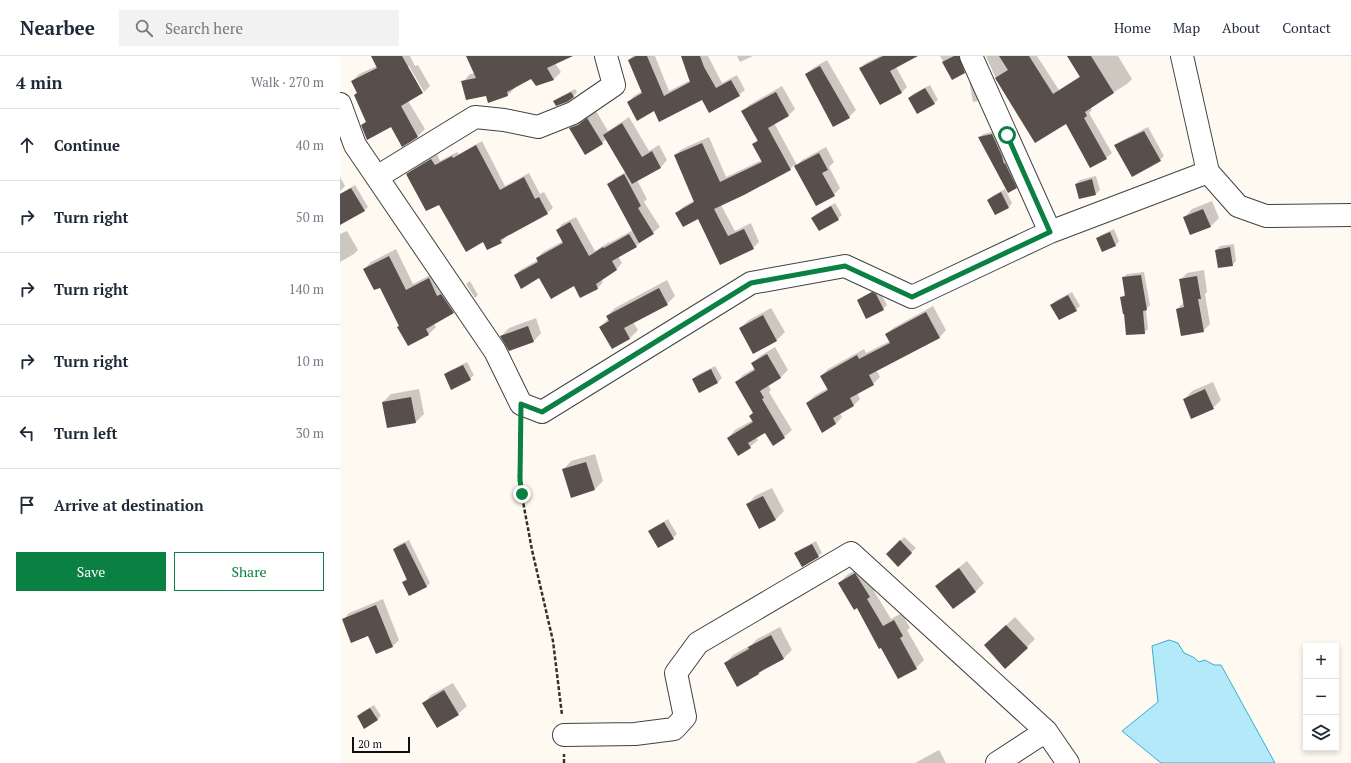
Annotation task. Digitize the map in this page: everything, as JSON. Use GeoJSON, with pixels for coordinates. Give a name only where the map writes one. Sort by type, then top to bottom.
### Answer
{"type":"FeatureCollection","features":[{"type":"Feature","properties":{"kind":"street"},"geometry":{"type":"LineString","coordinates":[[377,177],[476,117],[504,120],[538,127],[573,113],[614,85],[606,56]]}},
{"type":"Feature","properties":{"kind":"street"},"geometry":{"type":"LineString","coordinates":[[971,56],[1050,232]]}},
{"type":"Feature","properties":{"kind":"street"},"geometry":{"type":"LineString","coordinates":[[1182,56],[1208,172],[1238,206],[1266,216],[1351,215]]}},
{"type":"Feature","properties":{"kind":"street"},"geometry":{"type":"LineString","coordinates":[[340,104],[355,145],[495,351],[521,404],[542,412],[751,283],[845,266],[912,297],[1050,232],[1208,172]]}},
{"type":"Feature","properties":{"kind":"street"},"geometry":{"type":"LineString","coordinates":[[564,735],[635,734],[674,729],[685,717],[676,673],[698,643],[851,553],[1046,731],[1068,763]]}},
{"type":"Feature","properties":{"kind":"street"},"geometry":{"type":"LineString","coordinates":[[997,763],[1046,731]]}},
{"type":"Feature","properties":{"kind":"path"},"geometry":{"type":"LineString","coordinates":[[521,404],[520,480],[532,550],[553,640],[564,735],[564,763]]}},
{"type":"Feature","properties":{"kind":"water"},"geometry":{"type":"Polygon","coordinates":[[[1169,640],[1178,643],[1184,653],[1193,657],[1199,662],[1205,660],[1214,665],[1221,665],[1275,763],[1161,763],[1122,731],[1158,702],[1152,646],[1169,640]]]}},
{"type":"Feature","properties":{"kind":"building"},"geometry":{"type":"Polygon","coordinates":[[[371,56],[402,56],[423,93],[401,106],[418,137],[402,147],[391,127],[367,140],[361,125],[366,122],[354,95],[357,93],[351,81],[377,68],[371,56]]]}},
{"type":"Feature","properties":{"kind":"building"},"geometry":{"type":"Polygon","coordinates":[[[466,56],[573,56],[547,68],[554,80],[536,86],[531,79],[507,92],[508,96],[488,103],[486,96],[466,100],[461,81],[476,78],[466,56]]]}},
{"type":"Feature","properties":{"kind":"building"},"geometry":{"type":"Polygon","coordinates":[[[636,56],[647,56],[664,96],[690,82],[681,56],[700,56],[704,67],[716,88],[731,80],[740,96],[709,113],[702,100],[659,122],[654,111],[637,121],[627,102],[642,93],[628,60],[636,56]]]}},
{"type":"Feature","properties":{"kind":"building"},"geometry":{"type":"Polygon","coordinates":[[[883,56],[918,56],[890,71],[902,93],[880,105],[859,68],[883,56]]]}},
{"type":"Feature","properties":{"kind":"building"},"geometry":{"type":"Polygon","coordinates":[[[954,56],[959,56],[965,73],[952,80],[942,62],[954,56]]]}},
{"type":"Feature","properties":{"kind":"building"},"geometry":{"type":"Polygon","coordinates":[[[999,56],[1029,56],[1053,94],[1080,77],[1067,56],[1091,56],[1114,93],[1085,112],[1087,116],[1084,118],[1107,159],[1090,168],[1066,124],[1035,143],[995,78],[1008,70],[999,56]]]}},
{"type":"Feature","properties":{"kind":"building"},"geometry":{"type":"Polygon","coordinates":[[[820,66],[850,118],[833,127],[805,74],[820,66]]]}},
{"type":"Feature","properties":{"kind":"building"},"geometry":{"type":"Polygon","coordinates":[[[925,88],[935,104],[917,114],[908,98],[925,88]]]}},
{"type":"Feature","properties":{"kind":"building"},"geometry":{"type":"Polygon","coordinates":[[[571,92],[574,97],[567,102],[556,106],[553,101],[571,92]]]}},
{"type":"Feature","properties":{"kind":"building"},"geometry":{"type":"Polygon","coordinates":[[[776,92],[789,116],[768,128],[791,170],[714,209],[728,236],[744,229],[754,249],[720,265],[698,219],[683,227],[675,213],[694,202],[674,155],[702,143],[720,182],[762,162],[752,144],[758,141],[741,111],[776,92]]]}},
{"type":"Feature","properties":{"kind":"building"},"geometry":{"type":"Polygon","coordinates":[[[587,118],[603,144],[585,155],[569,128],[578,125],[587,118]]]}},
{"type":"Feature","properties":{"kind":"building"},"geometry":{"type":"Polygon","coordinates":[[[622,123],[642,157],[652,151],[661,168],[632,184],[603,135],[622,123]]]}},
{"type":"Feature","properties":{"kind":"building"},"geometry":{"type":"Polygon","coordinates":[[[1144,131],[1161,161],[1132,177],[1114,145],[1144,131]]]}},
{"type":"Feature","properties":{"kind":"building"},"geometry":{"type":"Polygon","coordinates":[[[992,134],[1004,164],[1005,163],[1017,188],[1008,193],[978,137],[992,134]]]}},
{"type":"Feature","properties":{"kind":"building"},"geometry":{"type":"Polygon","coordinates":[[[476,145],[500,190],[524,177],[535,199],[539,197],[548,214],[500,240],[502,243],[487,250],[483,242],[466,252],[439,205],[426,211],[406,174],[431,159],[435,165],[452,156],[453,158],[476,145]]]}},
{"type":"Feature","properties":{"kind":"building"},"geometry":{"type":"Polygon","coordinates":[[[819,153],[828,170],[822,173],[835,196],[816,206],[794,166],[819,153]]]}},
{"type":"Feature","properties":{"kind":"building"},"geometry":{"type":"Polygon","coordinates":[[[624,174],[641,206],[638,208],[654,234],[639,243],[607,184],[624,174]]]}},
{"type":"Feature","properties":{"kind":"building"},"geometry":{"type":"Polygon","coordinates":[[[1092,179],[1096,195],[1079,199],[1075,184],[1092,179]]]}},
{"type":"Feature","properties":{"kind":"building"},"geometry":{"type":"Polygon","coordinates":[[[351,188],[365,211],[340,225],[340,194],[351,188]]]}},
{"type":"Feature","properties":{"kind":"building"},"geometry":{"type":"Polygon","coordinates":[[[1001,192],[1009,208],[995,215],[987,200],[1001,192]]]}},
{"type":"Feature","properties":{"kind":"building"},"geometry":{"type":"Polygon","coordinates":[[[831,206],[839,220],[819,231],[811,218],[831,206]]]}},
{"type":"Feature","properties":{"kind":"building"},"geometry":{"type":"Polygon","coordinates":[[[1203,209],[1211,227],[1190,235],[1183,217],[1203,209]]]}},
{"type":"Feature","properties":{"kind":"building"},"geometry":{"type":"Polygon","coordinates":[[[570,222],[589,256],[629,234],[637,247],[612,261],[617,270],[596,284],[598,289],[580,298],[574,286],[551,299],[539,278],[521,289],[514,275],[538,262],[536,258],[563,243],[556,230],[570,222]]]}},
{"type":"Feature","properties":{"kind":"building"},"geometry":{"type":"Polygon","coordinates":[[[1110,232],[1116,246],[1102,252],[1096,238],[1110,232]]]}},
{"type":"Feature","properties":{"kind":"building"},"geometry":{"type":"Polygon","coordinates":[[[1230,247],[1233,266],[1218,268],[1215,250],[1230,247]]]}},
{"type":"Feature","properties":{"kind":"building"},"geometry":{"type":"Polygon","coordinates":[[[389,256],[406,290],[429,278],[437,296],[441,294],[454,313],[426,329],[429,335],[408,346],[397,327],[399,326],[380,288],[374,290],[363,269],[389,256]]]}},
{"type":"Feature","properties":{"kind":"building"},"geometry":{"type":"Polygon","coordinates":[[[1141,275],[1147,310],[1143,311],[1145,334],[1126,335],[1124,314],[1120,297],[1125,296],[1122,277],[1141,275]]]}},
{"type":"Feature","properties":{"kind":"building"},"geometry":{"type":"Polygon","coordinates":[[[1197,276],[1201,299],[1198,299],[1204,332],[1181,336],[1176,309],[1184,307],[1179,279],[1197,276]]]}},
{"type":"Feature","properties":{"kind":"building"},"geometry":{"type":"Polygon","coordinates":[[[659,288],[668,305],[624,328],[630,339],[612,349],[599,327],[609,321],[606,316],[659,288]]]}},
{"type":"Feature","properties":{"kind":"building"},"geometry":{"type":"Polygon","coordinates":[[[872,292],[876,294],[884,310],[866,319],[857,300],[872,292]]]}},
{"type":"Feature","properties":{"kind":"building"},"geometry":{"type":"Polygon","coordinates":[[[1068,295],[1077,311],[1059,320],[1050,305],[1068,295]]]}},
{"type":"Feature","properties":{"kind":"building"},"geometry":{"type":"Polygon","coordinates":[[[926,312],[940,338],[869,375],[874,385],[850,398],[854,406],[833,418],[836,424],[822,433],[806,403],[828,390],[820,376],[857,355],[859,359],[890,343],[885,334],[926,312]]]}},
{"type":"Feature","properties":{"kind":"building"},"geometry":{"type":"Polygon","coordinates":[[[763,315],[777,341],[753,354],[739,328],[763,315]]]}},
{"type":"Feature","properties":{"kind":"building"},"geometry":{"type":"Polygon","coordinates":[[[528,326],[534,342],[509,351],[500,336],[528,326]]]}},
{"type":"Feature","properties":{"kind":"building"},"geometry":{"type":"Polygon","coordinates":[[[767,354],[781,378],[760,391],[764,398],[762,399],[785,438],[773,446],[765,433],[748,443],[751,448],[738,456],[727,438],[753,422],[749,416],[753,413],[735,382],[755,370],[751,363],[767,354]]]}},
{"type":"Feature","properties":{"kind":"building"},"geometry":{"type":"Polygon","coordinates":[[[463,365],[471,380],[451,390],[444,374],[463,365]]]}},
{"type":"Feature","properties":{"kind":"building"},"geometry":{"type":"Polygon","coordinates":[[[711,369],[718,383],[699,393],[692,379],[711,369]]]}},
{"type":"Feature","properties":{"kind":"building"},"geometry":{"type":"Polygon","coordinates":[[[1205,389],[1214,409],[1191,419],[1183,399],[1205,389]]]}},
{"type":"Feature","properties":{"kind":"building"},"geometry":{"type":"Polygon","coordinates":[[[411,397],[416,423],[387,428],[382,402],[411,397]]]}},
{"type":"Feature","properties":{"kind":"building"},"geometry":{"type":"Polygon","coordinates":[[[586,462],[595,490],[571,498],[562,469],[586,462]]]}},
{"type":"Feature","properties":{"kind":"building"},"geometry":{"type":"Polygon","coordinates":[[[763,496],[776,520],[759,529],[746,504],[763,496]]]}},
{"type":"Feature","properties":{"kind":"building"},"geometry":{"type":"Polygon","coordinates":[[[664,522],[674,539],[658,548],[648,531],[664,522]]]}},
{"type":"Feature","properties":{"kind":"building"},"geometry":{"type":"Polygon","coordinates":[[[900,540],[912,553],[898,567],[886,554],[900,540]]]}},
{"type":"Feature","properties":{"kind":"building"},"geometry":{"type":"Polygon","coordinates":[[[405,543],[427,587],[409,596],[402,582],[407,580],[393,549],[405,543]]]}},
{"type":"Feature","properties":{"kind":"building"},"geometry":{"type":"Polygon","coordinates":[[[812,544],[819,557],[802,567],[794,553],[812,544]]]}},
{"type":"Feature","properties":{"kind":"building"},"geometry":{"type":"Polygon","coordinates":[[[959,568],[976,592],[953,609],[935,586],[959,568]]]}},
{"type":"Feature","properties":{"kind":"building"},"geometry":{"type":"Polygon","coordinates":[[[855,573],[870,597],[867,599],[883,626],[894,620],[903,636],[900,638],[917,669],[898,679],[881,648],[879,649],[857,608],[854,610],[838,583],[855,573]]]}},
{"type":"Feature","properties":{"kind":"building"},"geometry":{"type":"Polygon","coordinates":[[[376,605],[393,647],[376,654],[368,636],[351,643],[342,619],[376,605]]]}},
{"type":"Feature","properties":{"kind":"building"},"geometry":{"type":"Polygon","coordinates":[[[1006,625],[1028,648],[1005,669],[984,645],[1006,625]]]}},
{"type":"Feature","properties":{"kind":"building"},"geometry":{"type":"Polygon","coordinates":[[[771,635],[784,659],[758,673],[759,674],[737,687],[724,663],[749,649],[748,647],[771,635]]]}},
{"type":"Feature","properties":{"kind":"building"},"geometry":{"type":"Polygon","coordinates":[[[444,690],[459,715],[437,728],[422,703],[444,690]]]}},
{"type":"Feature","properties":{"kind":"building"},"geometry":{"type":"Polygon","coordinates":[[[370,708],[378,720],[364,729],[357,716],[370,708]]]}},
{"type":"Feature","properties":{"kind":"route"},"geometry":{"type":"LineString","coordinates":[[522,494],[520,480],[521,404],[542,412],[751,283],[845,266],[912,297],[1050,232],[1007,135]]}}]}
